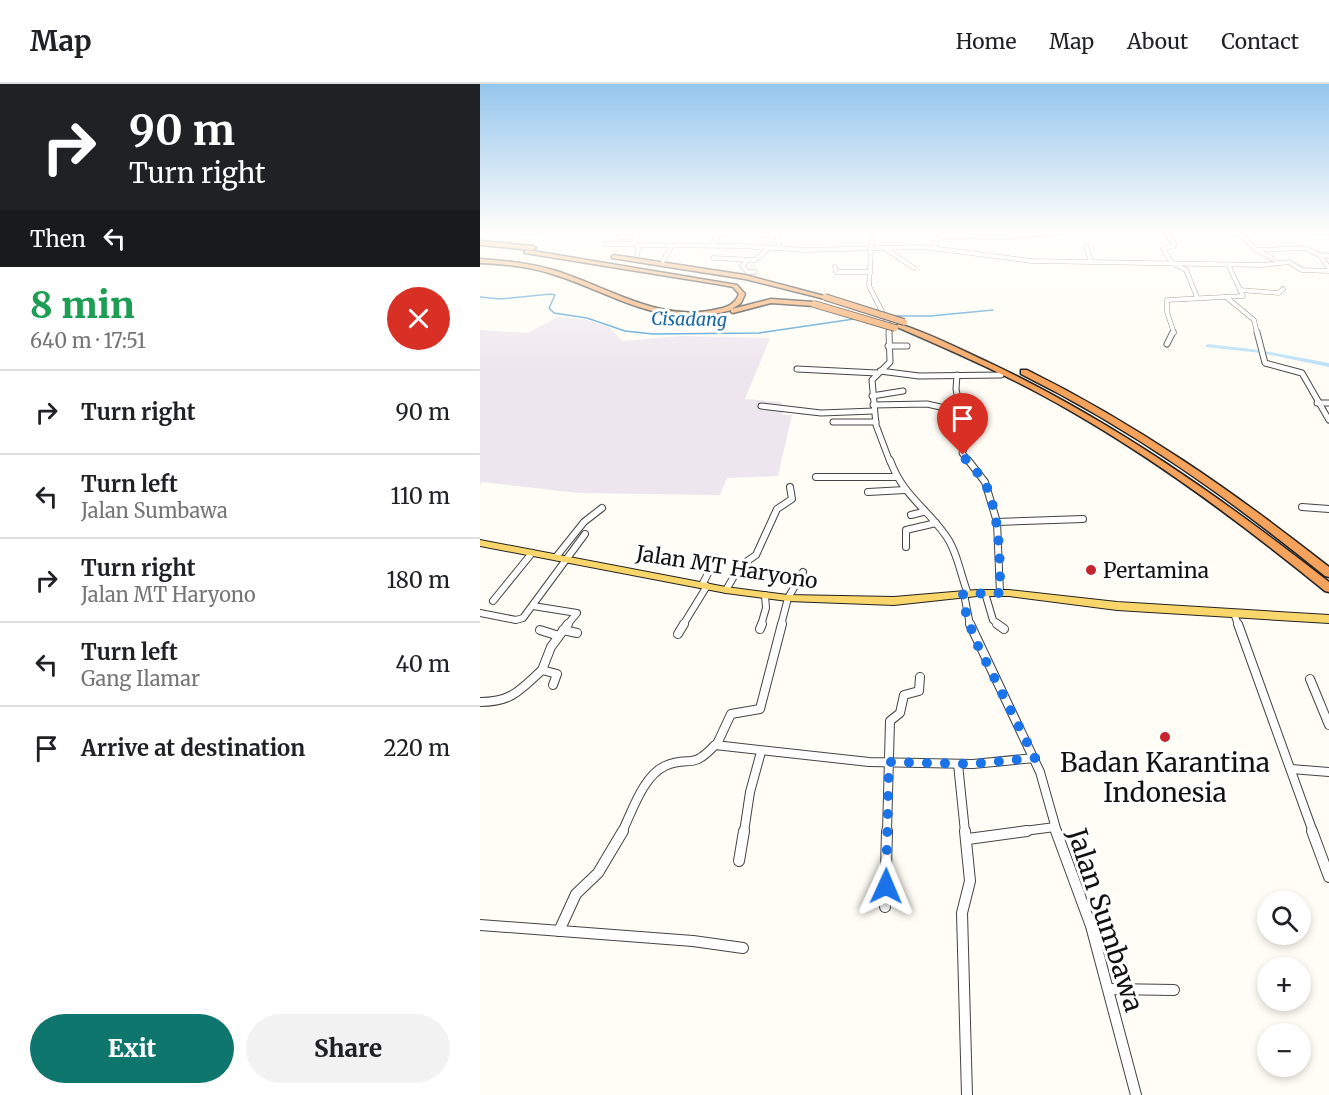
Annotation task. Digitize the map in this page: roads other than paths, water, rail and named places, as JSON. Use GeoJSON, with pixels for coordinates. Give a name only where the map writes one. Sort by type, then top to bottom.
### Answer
{"type":"FeatureCollection","features":[{"type":"Feature","properties":{"kind":"highway"},"geometry":{"type":"LineString","coordinates":[[561,279],[649,311],[676,316],[717,315],[771,301],[820,300]]}},
{"type":"Feature","properties":{"kind":"highway"},"geometry":{"type":"LineString","coordinates":[[569,279],[653,309],[678,314],[716,313],[732,307],[741,298],[739,290],[727,284],[697,279]]}},
{"type":"Feature","properties":{"kind":"highway"},"geometry":{"type":"LineString","coordinates":[[722,279],[820,300],[900,325],[1025,380],[1085,413],[1159,460],[1239,517],[1329,588]]}},
{"type":"Feature","properties":{"kind":"highway"},"geometry":{"type":"LineString","coordinates":[[737,279],[820,300],[991,357],[1090,406],[1161,450],[1247,510],[1329,573]]}},
{"type":"Feature","properties":{"kind":"main road","name":"Jalan MT Haryono"},"geometry":{"type":"LineString","coordinates":[[480,543],[726,590],[788,598],[894,601],[1000,593],[1126,606],[1329,619]]}},
{"type":"Feature","properties":{"kind":"street","name":"Jalan Sumbawa"},"geometry":{"type":"LineString","coordinates":[[870,279],[870,292],[889,325],[890,363],[872,380],[876,422],[896,477],[923,512],[936,523],[950,543],[966,594],[966,613],[975,640],[1035,758],[1055,827],[1085,905],[1136,1095]]}},
{"type":"Feature","properties":{"kind":"street"},"geometry":{"type":"LineString","coordinates":[[1188,279],[1197,297]]}},
{"type":"Feature","properties":{"kind":"street"},"geometry":{"type":"LineString","coordinates":[[1167,344],[1174,333],[1167,301],[1197,297],[1243,297],[1235,279]]}},
{"type":"Feature","properties":{"kind":"street"},"geometry":{"type":"LineString","coordinates":[[1240,290],[1279,294],[1283,289]]}},
{"type":"Feature","properties":{"kind":"street"},"geometry":{"type":"LineString","coordinates":[[1226,297],[1254,320],[1265,363],[1302,373],[1317,403],[1329,419]]}},
{"type":"Feature","properties":{"kind":"street"},"geometry":{"type":"LineString","coordinates":[[888,346],[907,346]]}},
{"type":"Feature","properties":{"kind":"street"},"geometry":{"type":"LineString","coordinates":[[797,369],[919,376],[1001,375]]}},
{"type":"Feature","properties":{"kind":"street"},"geometry":{"type":"LineString","coordinates":[[957,375],[956,389],[969,438],[963,448],[964,457],[986,484],[997,522],[1000,593]]}},
{"type":"Feature","properties":{"kind":"street"},"geometry":{"type":"LineString","coordinates":[[872,396],[903,391]]}},
{"type":"Feature","properties":{"kind":"street"},"geometry":{"type":"LineString","coordinates":[[760,406],[821,413],[912,403],[960,409]]}},
{"type":"Feature","properties":{"kind":"street"},"geometry":{"type":"LineString","coordinates":[[1317,403],[1329,403]]}},
{"type":"Feature","properties":{"kind":"street"},"geometry":{"type":"LineString","coordinates":[[833,422],[876,422]]}},
{"type":"Feature","properties":{"kind":"street"},"geometry":{"type":"LineString","coordinates":[[816,477],[833,479],[896,477]]}},
{"type":"Feature","properties":{"kind":"street"},"geometry":{"type":"LineString","coordinates":[[726,590],[740,566],[756,555],[777,509],[792,500],[790,487]]}},
{"type":"Feature","properties":{"kind":"street"},"geometry":{"type":"LineString","coordinates":[[868,492],[905,490]]}},
{"type":"Feature","properties":{"kind":"street"},"geometry":{"type":"LineString","coordinates":[[1302,507],[1329,509]]}},
{"type":"Feature","properties":{"kind":"street"},"geometry":{"type":"LineString","coordinates":[[480,612],[516,620],[526,615],[584,522],[602,508]]}},
{"type":"Feature","properties":{"kind":"street"},"geometry":{"type":"LineString","coordinates":[[911,514],[923,512]]}},
{"type":"Feature","properties":{"kind":"street"},"geometry":{"type":"LineString","coordinates":[[997,522],[1083,519]]}},
{"type":"Feature","properties":{"kind":"street"},"geometry":{"type":"LineString","coordinates":[[906,547],[906,530],[936,523]]}},
{"type":"Feature","properties":{"kind":"street"},"geometry":{"type":"LineString","coordinates":[[561,558],[585,534]]}},
{"type":"Feature","properties":{"kind":"street"},"geometry":{"type":"LineString","coordinates":[[493,601],[532,553]]}},
{"type":"Feature","properties":{"kind":"street"},"geometry":{"type":"LineString","coordinates":[[678,634],[716,558]]}},
{"type":"Feature","properties":{"kind":"street"},"geometry":{"type":"LineString","coordinates":[[559,931],[576,894],[598,873],[613,851],[651,778],[665,766],[701,760],[717,744],[731,714],[760,709],[788,598],[803,572]]}},
{"type":"Feature","properties":{"kind":"street"},"geometry":{"type":"LineString","coordinates":[[986,593],[993,620],[1004,629]]}},
{"type":"Feature","properties":{"kind":"street"},"geometry":{"type":"LineString","coordinates":[[760,629],[766,608],[765,595]]}},
{"type":"Feature","properties":{"kind":"street"},"geometry":{"type":"LineString","coordinates":[[480,702],[497,702],[514,696],[542,670],[543,663],[576,613],[533,606]]}},
{"type":"Feature","properties":{"kind":"street"},"geometry":{"type":"LineString","coordinates":[[1234,613],[1329,877]]}},
{"type":"Feature","properties":{"kind":"street"},"geometry":{"type":"LineString","coordinates":[[540,630],[577,633]]}},
{"type":"Feature","properties":{"kind":"street"},"geometry":{"type":"LineString","coordinates":[[542,670],[557,674],[553,685]]}},
{"type":"Feature","properties":{"kind":"street"},"geometry":{"type":"LineString","coordinates":[[885,907],[890,721],[900,713],[904,695],[919,692],[920,677]]}},
{"type":"Feature","properties":{"kind":"street"},"geometry":{"type":"LineString","coordinates":[[1310,679],[1329,725]]}},
{"type":"Feature","properties":{"kind":"street"},"geometry":{"type":"LineString","coordinates":[[717,744],[761,752],[889,762],[991,764],[1035,758]]}},
{"type":"Feature","properties":{"kind":"street"},"geometry":{"type":"LineString","coordinates":[[739,861],[750,792],[761,752]]}},
{"type":"Feature","properties":{"kind":"street"},"geometry":{"type":"LineString","coordinates":[[958,764],[968,839],[970,881],[962,913],[967,1095]]}},
{"type":"Feature","properties":{"kind":"street"},"geometry":{"type":"LineString","coordinates":[[1291,769],[1329,772]]}},
{"type":"Feature","properties":{"kind":"street"},"geometry":{"type":"LineString","coordinates":[[968,839],[1055,827]]}},
{"type":"Feature","properties":{"kind":"street"},"geometry":{"type":"LineString","coordinates":[[480,925],[693,941],[742,948]]}},
{"type":"Feature","properties":{"kind":"street"},"geometry":{"type":"LineString","coordinates":[[1109,989],[1174,990]]}},
{"type":"Feature","properties":{"kind":"waterway","name":"Cisadang"},"geometry":{"type":"LineString","coordinates":[[480,297],[500,299],[551,294],[555,295],[549,308],[554,313],[587,318],[625,331],[653,334],[759,333],[854,319]]}},
{"type":"Feature","properties":{"kind":"waterway","name":"Cisadang"},"geometry":{"type":"LineString","coordinates":[[894,316],[930,316],[993,310]]}},
{"type":"Feature","properties":{"kind":"waterway"},"geometry":{"type":"LineString","coordinates":[[1208,346],[1259,352]]}},
{"type":"Feature","properties":{"kind":"waterway"},"geometry":{"type":"LineString","coordinates":[[1263,353],[1329,365]]}},
{"type":"Feature","properties":{"kind":"place","name":"Pertamina"},"geometry":{"type":"Point","coordinates":[1091,570]}},
{"type":"Feature","properties":{"kind":"place","name":"Badan Karantina Indonesia"},"geometry":{"type":"Point","coordinates":[1165,737]}}]}
